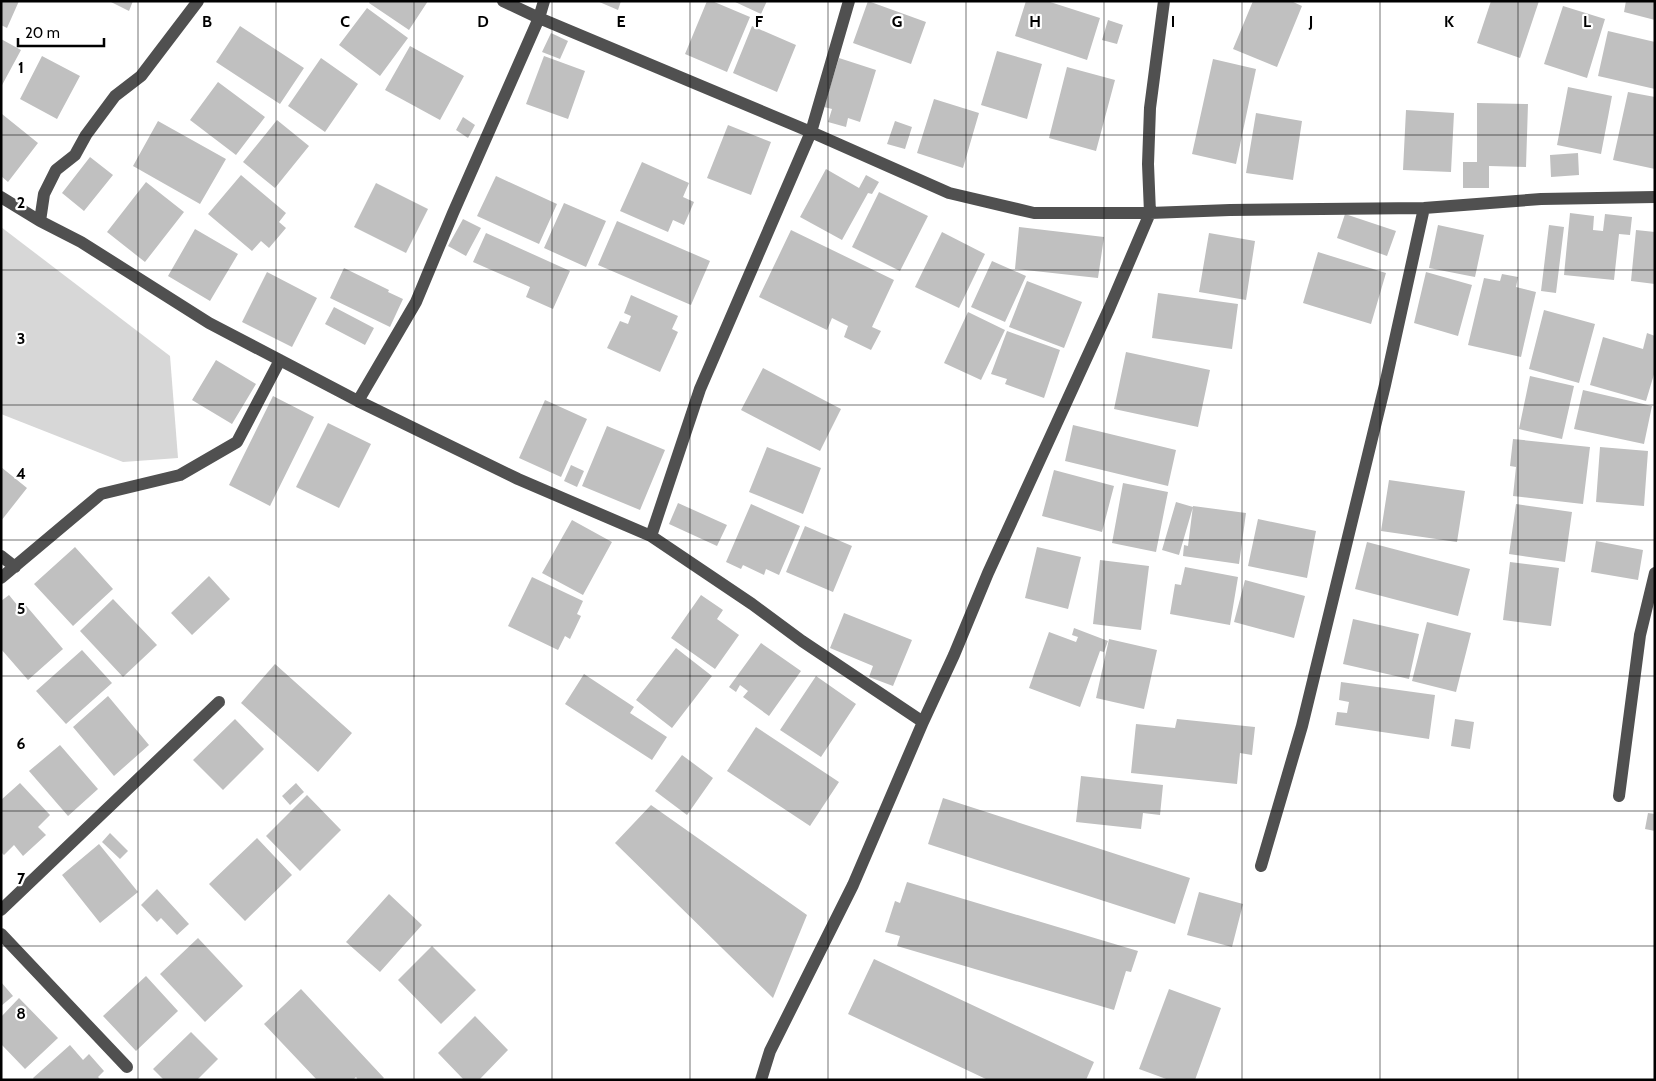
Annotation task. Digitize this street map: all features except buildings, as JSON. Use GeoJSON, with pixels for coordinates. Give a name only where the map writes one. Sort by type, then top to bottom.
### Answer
{"type":"FeatureCollection","features":[{"type":"Feature","properties":{"kind":"street"},"geometry":{"type":"LineString","coordinates":[[40,221],[44,194],[56,170],[75,155],[86,135],[114,96],[141,76],[198,1]]}},
{"type":"Feature","properties":{"kind":"street"},"geometry":{"type":"LineString","coordinates":[[503,1],[538,18],[811,132],[949,193],[1034,213],[1424,208],[1541,199],[1655,197]]}},
{"type":"Feature","properties":{"kind":"street"},"geometry":{"type":"LineString","coordinates":[[358,401],[416,302],[544,1]]}},
{"type":"Feature","properties":{"kind":"street"},"geometry":{"type":"LineString","coordinates":[[651,536],[700,389],[811,132],[849,1]]}},
{"type":"Feature","properties":{"kind":"street"},"geometry":{"type":"LineString","coordinates":[[761,1080],[770,1051],[853,885],[988,573],[1109,309],[1150,213],[1148,164],[1150,108],[1164,1]]}},
{"type":"Feature","properties":{"kind":"street"},"geometry":{"type":"LineString","coordinates":[[1,196],[40,221],[81,242],[209,323],[358,401],[518,479],[651,536],[923,722]]}},
{"type":"Feature","properties":{"kind":"street"},"geometry":{"type":"LineString","coordinates":[[1261,866],[1304,717],[1385,385],[1424,208]]}},
{"type":"Feature","properties":{"kind":"street"},"geometry":{"type":"LineString","coordinates":[[1,578],[101,494],[180,475],[237,442],[280,360]]}},
{"type":"Feature","properties":{"kind":"street"},"geometry":{"type":"LineString","coordinates":[[1,556],[15,567]]}},
{"type":"Feature","properties":{"kind":"street"},"geometry":{"type":"LineString","coordinates":[[1619,796],[1640,635],[1655,573]]}},
{"type":"Feature","properties":{"kind":"street"},"geometry":{"type":"LineString","coordinates":[[1,910],[218,702]]}},
{"type":"Feature","properties":{"kind":"street"},"geometry":{"type":"LineString","coordinates":[[1,934],[127,1067]]}},
{"type":"Feature","properties":{"kind":"shaded area"},"geometry":{"type":"Polygon","coordinates":[[[1,227],[170,356],[178,458],[123,462],[1,414],[1,227]]]}}]}
